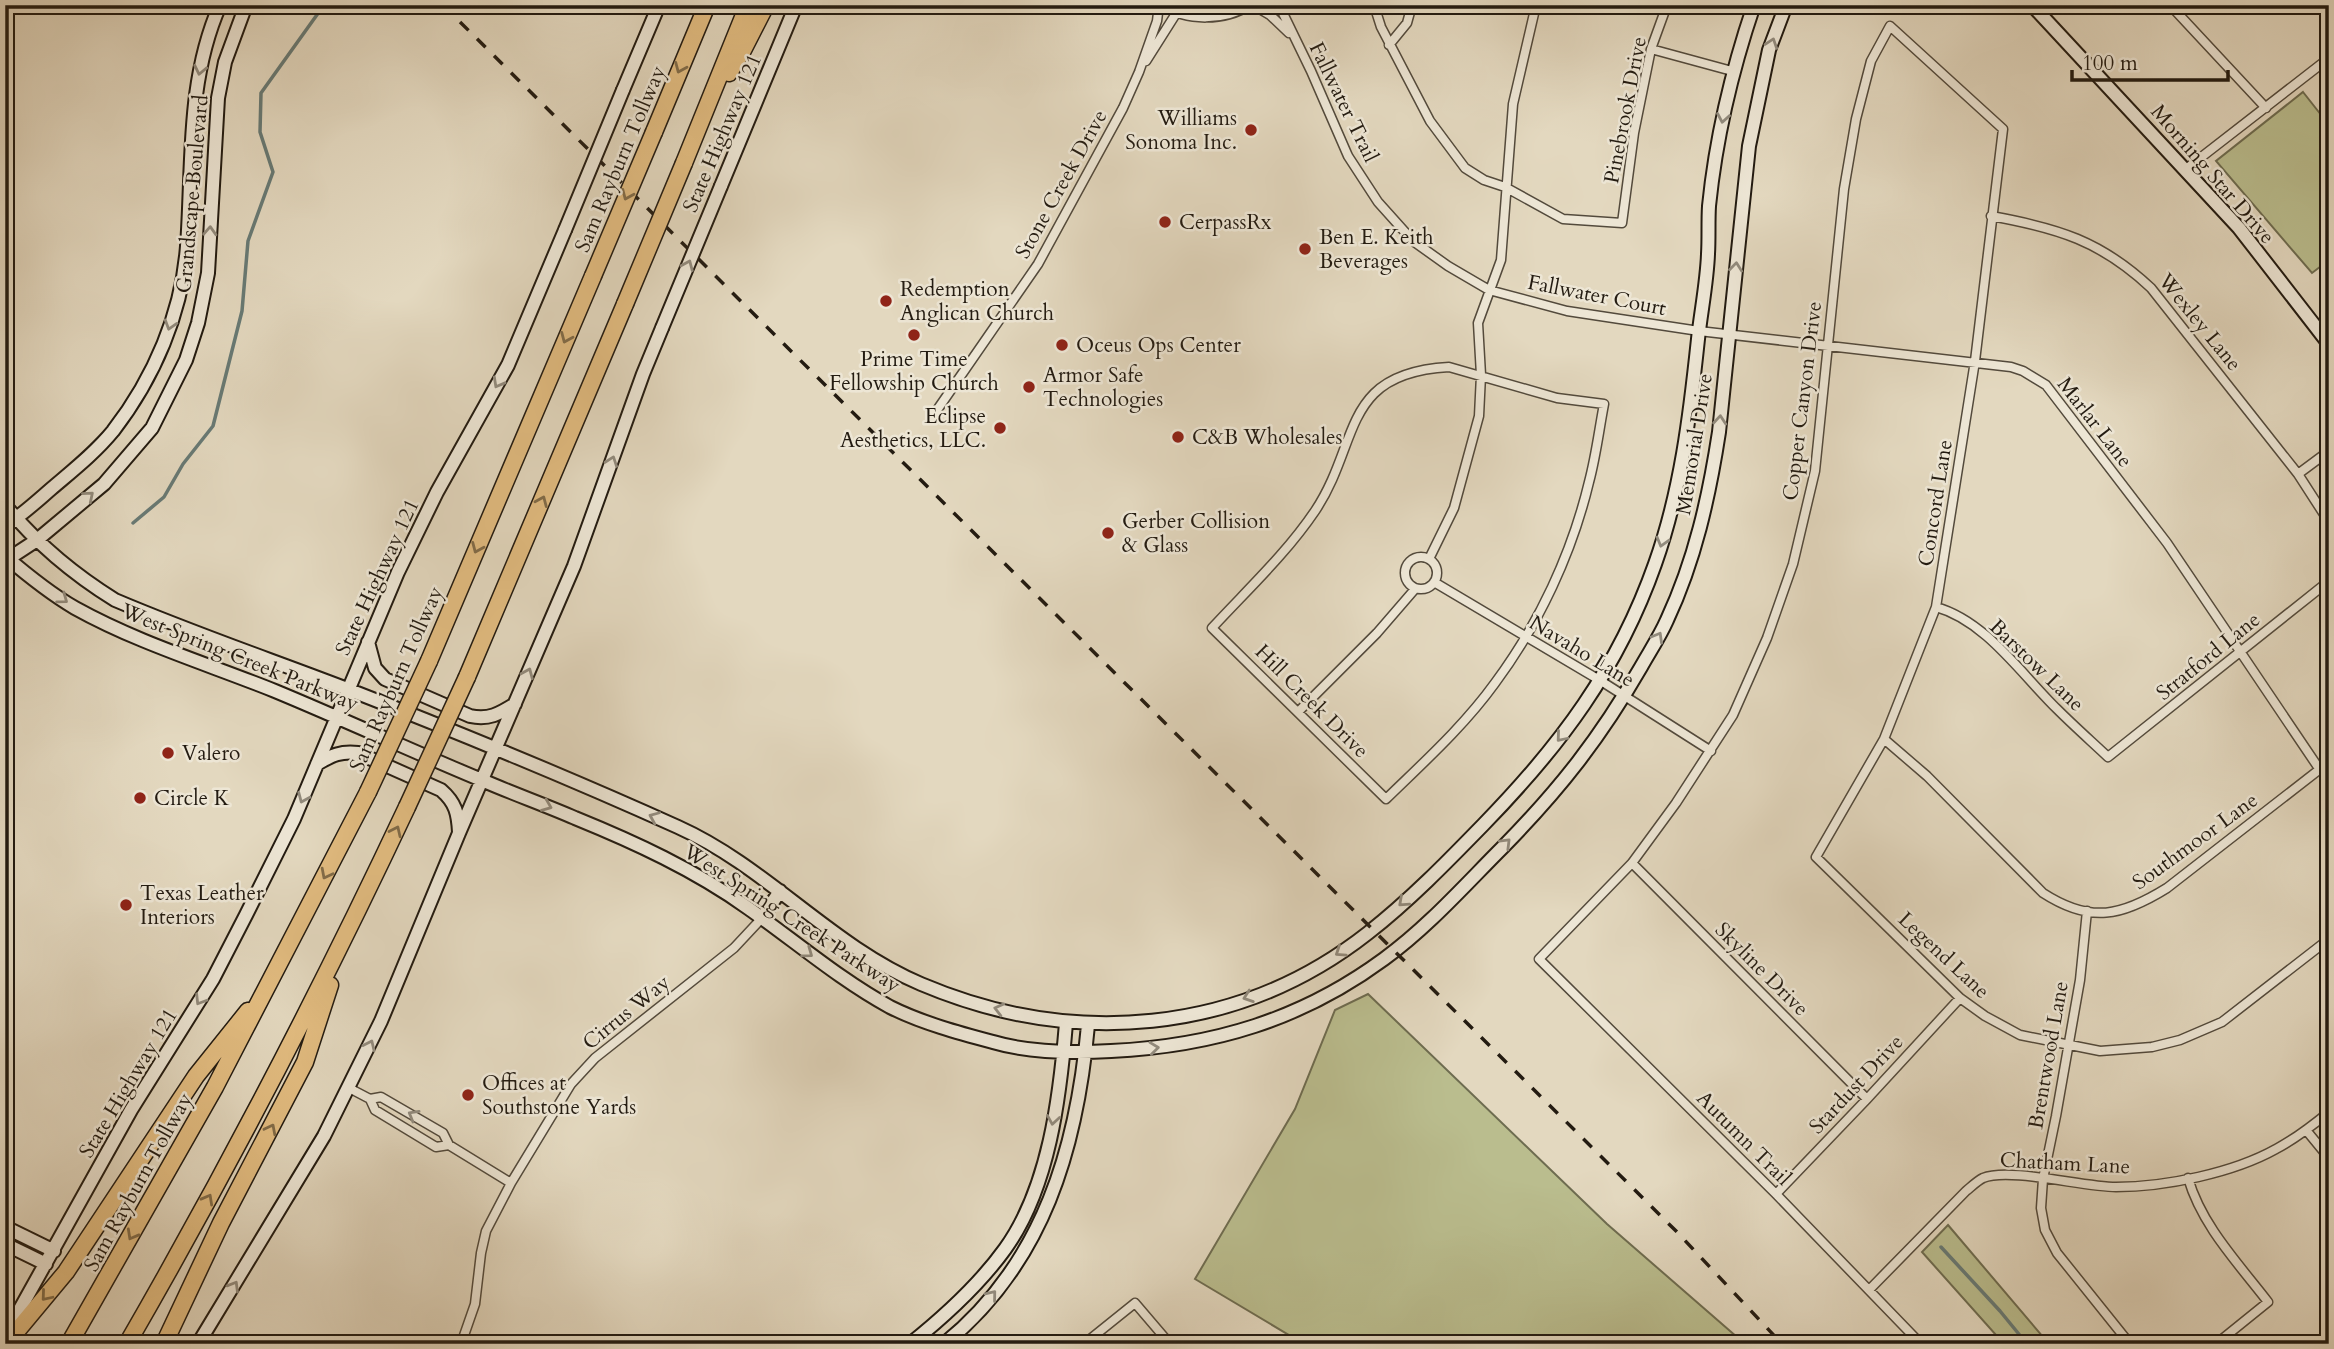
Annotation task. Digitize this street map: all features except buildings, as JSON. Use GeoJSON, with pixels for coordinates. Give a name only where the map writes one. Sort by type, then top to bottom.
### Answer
{"type":"FeatureCollection","features":[{"type":"Feature","properties":{"kind":"highway","name":"Sam Rayburn Tollway"},"geometry":{"type":"LineString","coordinates":[[69,1344],[215,1087],[368,792],[429,662],[707,5]]}},
{"type":"Feature","properties":{"kind":"highway"},"geometry":{"type":"LineString","coordinates":[[127,1344],[262,1101],[407,807],[467,677],[748,5]]}},
{"type":"Feature","properties":{"kind":"highway"},"geometry":{"type":"LineString","coordinates":[[706,107],[743,50],[766,5]]}},
{"type":"Feature","properties":{"kind":"highway"},"geometry":{"type":"LineString","coordinates":[[164,1344],[221,1223],[305,1062],[345,937]]}},
{"type":"Feature","properties":{"kind":"highway"},"geometry":{"type":"LineString","coordinates":[[6,1344],[66,1272],[196,1076],[271,982]]}},
{"type":"Feature","properties":{"kind":"main road","name":"Grandscape Boulevard"},"geometry":{"type":"LineString","coordinates":[[11,522],[86,460],[112,432],[154,368],[179,296],[186,258],[192,120],[205,46],[220,5]]}},
{"type":"Feature","properties":{"kind":"main road","name":"Grandscape Boulevard"},"geometry":{"type":"LineString","coordinates":[[6,559],[37,540],[104,484],[152,428],[186,360],[198,323],[209,262],[218,98],[225,62],[246,5]]}},
{"type":"Feature","properties":{"kind":"main road","name":"State Highway 121"},"geometry":{"type":"LineString","coordinates":[[5,1336],[131,1110],[213,979],[294,819],[398,572],[437,492],[508,365],[659,5]]}},
{"type":"Feature","properties":{"kind":"main road","name":"State Highway 121"},"geometry":{"type":"LineString","coordinates":[[198,1344],[324,1136],[382,1021],[459,833],[574,566],[643,374],[796,5]]}},
{"type":"Feature","properties":{"kind":"main road","name":"Memorial Drive"},"geometry":{"type":"LineString","coordinates":[[1368,933],[1438,870],[1522,785],[1570,726],[1601,681],[1635,618],[1657,561],[1682,467],[1708,255],[1709,209],[1732,71],[1754,5]]}},
{"type":"Feature","properties":{"kind":"main road","name":"Memorial Drive"},"geometry":{"type":"LineString","coordinates":[[1390,955],[1458,892],[1544,804],[1593,745],[1666,623],[1703,521],[1719,432],[1752,124],[1769,50],[1786,5]]}},
{"type":"Feature","properties":{"kind":"main road","name":"Morning Star Drive"},"geometry":{"type":"LineString","coordinates":[[2032,5],[2239,228],[2329,344]]}},
{"type":"Feature","properties":{"kind":"main road"},"geometry":{"type":"LineString","coordinates":[[186,258],[209,262]]}},
{"type":"Feature","properties":{"kind":"main road","name":"West Spring Creek Parkway"},"geometry":{"type":"LineString","coordinates":[[5,505],[11,522],[37,540],[54,558],[81,579],[115,600],[497,748],[685,830],[750,868],[856,950],[920,984],[978,1004],[1066,1023],[1088,1025],[1139,1023],[1188,1016],[1251,997],[1311,971],[1368,933]]}},
{"type":"Feature","properties":{"kind":"main road","name":"West Spring Creek Parkway"},"geometry":{"type":"LineString","coordinates":[[6,559],[69,605],[131,636],[336,716],[483,781],[579,819],[670,861],[745,905],[812,957],[891,1007],[922,1020],[1000,1044],[1086,1053],[1147,1050],[1207,1041],[1256,1027],[1302,1007],[1390,955]]}},
{"type":"Feature","properties":{"kind":"main road"},"geometry":{"type":"LineString","coordinates":[[368,642],[375,668],[385,679],[470,716],[484,719],[515,704]]}},
{"type":"Feature","properties":{"kind":"main road"},"geometry":{"type":"LineString","coordinates":[[317,764],[343,751],[358,753],[441,790],[452,799],[457,811],[459,833]]}},
{"type":"Feature","properties":{"kind":"main road"},"geometry":{"type":"LineString","coordinates":[[762,918],[780,891]]}},
{"type":"Feature","properties":{"kind":"main road"},"geometry":{"type":"LineString","coordinates":[[910,1344],[977,1284],[1019,1225],[1038,1180],[1048,1144],[1066,1023]]}},
{"type":"Feature","properties":{"kind":"main road"},"geometry":{"type":"LineString","coordinates":[[944,1344],[992,1297],[1026,1248],[1053,1196],[1075,1116],[1088,1025]]}},
{"type":"Feature","properties":{"kind":"main road"},"geometry":{"type":"LineString","coordinates":[[6,1230],[54,1251]]}},
{"type":"Feature","properties":{"kind":"main road"},"geometry":{"type":"LineString","coordinates":[[1010,1240],[1026,1248]]}},
{"type":"Feature","properties":{"kind":"main road"},"geometry":{"type":"LineString","coordinates":[[5,1244],[46,1264]]}},
{"type":"Feature","properties":{"kind":"street"},"geometry":{"type":"LineString","coordinates":[[1161,5],[1177,12],[1207,17],[1227,15],[1251,5]]}},
{"type":"Feature","properties":{"kind":"street","name":"Stone Creek Drive"},"geometry":{"type":"LineString","coordinates":[[1139,72],[1161,5]]}},
{"type":"Feature","properties":{"kind":"street","name":"Fallwater Trail"},"geometry":{"type":"LineString","coordinates":[[1251,5],[1270,15],[1293,38]]}},
{"type":"Feature","properties":{"kind":"street","name":"Fallwater Trail"},"geometry":{"type":"LineString","coordinates":[[1279,5],[1348,156],[1378,202],[1413,241],[1448,267],[1489,290]]}},
{"type":"Feature","properties":{"kind":"street"},"geometry":{"type":"LineString","coordinates":[[1374,5],[1389,45],[1430,121],[1465,168],[1484,180],[1505,187]]}},
{"type":"Feature","properties":{"kind":"street"},"geometry":{"type":"LineString","coordinates":[[1389,45],[1407,23],[1412,5]]}},
{"type":"Feature","properties":{"kind":"street"},"geometry":{"type":"LineString","coordinates":[[1429,559],[1454,508],[1479,416],[1481,375],[1478,323],[1501,260],[1513,104],[1536,5]]}},
{"type":"Feature","properties":{"kind":"street","name":"Pinebrook Drive"},"geometry":{"type":"LineString","coordinates":[[1505,187],[1563,219],[1622,223],[1634,133],[1651,49],[1667,5]]}},
{"type":"Feature","properties":{"kind":"street"},"geometry":{"type":"LineString","coordinates":[[2170,5],[2266,108]]}},
{"type":"Feature","properties":{"kind":"street","name":"Stone Creek Drive"},"geometry":{"type":"LineString","coordinates":[[935,413],[1038,264],[1105,142],[1139,72],[1177,12]]}},
{"type":"Feature","properties":{"kind":"street","name":"Copper Canyon Drive"},"geometry":{"type":"LineString","coordinates":[[1539,959],[1632,863],[1711,751],[1752,677],[1793,564],[1815,471],[1844,189],[1856,119],[1871,61],[1890,26],[2003,129]]}},
{"type":"Feature","properties":{"kind":"street"},"geometry":{"type":"LineString","coordinates":[[1651,49],[1732,71]]}},
{"type":"Feature","properties":{"kind":"street"},"geometry":{"type":"LineString","coordinates":[[2186,169],[2329,58]]}},
{"type":"Feature","properties":{"kind":"street","name":"Concord Lane"},"geometry":{"type":"LineString","coordinates":[[1816,857],[1884,739],[1936,607],[1975,361],[2003,129]]}},
{"type":"Feature","properties":{"kind":"street","name":"Wexley Lane"},"geometry":{"type":"LineString","coordinates":[[1991,216],[2041,225],[2058,231],[2103,251],[2129,268],[2151,288],[2298,474],[2329,522]]}},
{"type":"Feature","properties":{"kind":"street","name":"Fallwater Court"},"geometry":{"type":"LineString","coordinates":[[1489,290],[1567,311],[1699,331]]}},
{"type":"Feature","properties":{"kind":"street","name":"Marlar Lane"},"geometry":{"type":"LineString","coordinates":[[1699,331],[1975,361],[2023,370],[2046,385],[2168,543],[2320,770]]}},
{"type":"Feature","properties":{"kind":"street","name":"Hill Creek Drive"},"geometry":{"type":"LineString","coordinates":[[1481,375],[1449,367],[1421,369],[1393,378],[1369,400],[1353,423],[1336,470],[1316,509],[1291,542],[1213,628],[1386,799],[1450,736],[1477,705],[1526,638]]}},
{"type":"Feature","properties":{"kind":"street"},"geometry":{"type":"LineString","coordinates":[[1481,375],[1557,398],[1604,404],[1589,483],[1561,569],[1526,638]]}},
{"type":"Feature","properties":{"kind":"street"},"geometry":{"type":"LineString","coordinates":[[2298,474],[2329,451]]}},
{"type":"Feature","properties":{"kind":"street"},"geometry":{"type":"LineString","coordinates":[[1417,558],[1429,559],[1437,572],[1434,582],[1426,589],[1415,589],[1406,580],[1407,565],[1417,558]]}},
{"type":"Feature","properties":{"kind":"street","name":"Stratford Lane"},"geometry":{"type":"LineString","coordinates":[[2108,757],[2329,581]]}},
{"type":"Feature","properties":{"kind":"street","name":"Navaho Lane"},"geometry":{"type":"LineString","coordinates":[[1434,582],[1601,681],[1711,751]]}},
{"type":"Feature","properties":{"kind":"street"},"geometry":{"type":"LineString","coordinates":[[1298,712],[1377,633],[1415,589]]}},
{"type":"Feature","properties":{"kind":"street","name":"Barstow Lane"},"geometry":{"type":"LineString","coordinates":[[1936,607],[1954,612],[1987,638],[2108,757]]}},
{"type":"Feature","properties":{"kind":"street","name":"Southmoor Lane"},"geometry":{"type":"LineString","coordinates":[[1884,739],[1927,776],[2043,893],[2055,901],[2087,911],[2114,914],[2141,904],[2167,888],[2329,762]]}},
{"type":"Feature","properties":{"kind":"street","name":"Legend Lane"},"geometry":{"type":"LineString","coordinates":[[1816,857],[1960,998],[1985,1016],[2021,1035],[2067,1046],[2101,1051],[2152,1047],[2201,1032],[2222,1022],[2329,939]]}},
{"type":"Feature","properties":{"kind":"street","name":"Skyline Drive"},"geometry":{"type":"LineString","coordinates":[[1632,863],[1867,1099]]}},
{"type":"Feature","properties":{"kind":"street","name":"Brentwood Lane"},"geometry":{"type":"LineString","coordinates":[[2087,911],[2080,980],[2043,1179],[2041,1208],[2045,1230],[2057,1253],[2130,1344]]}},
{"type":"Feature","properties":{"kind":"street","name":"Cirrus Way"},"geometry":{"type":"LineString","coordinates":[[461,1344],[475,1304],[486,1231],[511,1183],[571,1084],[595,1058],[734,948],[762,918]]}},
{"type":"Feature","properties":{"kind":"street","name":"Autumn Trail"},"geometry":{"type":"LineString","coordinates":[[1539,959],[1776,1194],[1921,1344]]}},
{"type":"Feature","properties":{"kind":"street","name":"Stardust Drive"},"geometry":{"type":"LineString","coordinates":[[1776,1194],[1960,998]]}},
{"type":"Feature","properties":{"kind":"street"},"geometry":{"type":"LineString","coordinates":[[349,1088],[370,1099],[375,1110],[436,1147],[449,1145]]}},
{"type":"Feature","properties":{"kind":"street"},"geometry":{"type":"LineString","coordinates":[[370,1099],[381,1097],[443,1133],[449,1145],[511,1183]]}},
{"type":"Feature","properties":{"kind":"street","name":"Chatham Lane"},"geometry":{"type":"LineString","coordinates":[[1869,1290],[1952,1205],[1983,1178],[2005,1174],[2115,1187],[2188,1178],[2240,1166],[2275,1150],[2329,1112]]}},
{"type":"Feature","properties":{"kind":"street"},"geometry":{"type":"LineString","coordinates":[[2306,1130],[2329,1158]]}},
{"type":"Feature","properties":{"kind":"street"},"geometry":{"type":"LineString","coordinates":[[2188,1178],[2193,1196],[2206,1222],[2268,1302],[2216,1344]]}},
{"type":"Feature","properties":{"kind":"street"},"geometry":{"type":"LineString","coordinates":[[1084,1344],[1136,1303],[1170,1344]]}},
{"type":"Feature","properties":{"kind":"green space"},"geometry":{"type":"Polygon","coordinates":[[[2303,92],[2329,125],[2329,260],[2312,273],[2216,161],[2303,92]]]}},
{"type":"Feature","properties":{"kind":"green space"},"geometry":{"type":"Polygon","coordinates":[[[1368,994],[1607,1224],[1745,1344],[1304,1344],[1195,1279],[1295,1109],[1335,1010],[1368,994]]]}},
{"type":"Feature","properties":{"kind":"green space"},"geometry":{"type":"Polygon","coordinates":[[[1948,1225],[2049,1344],[2004,1344],[1922,1252],[1948,1225]]]}},
{"type":"Feature","properties":{"kind":"waterway"},"geometry":{"type":"LineString","coordinates":[[133,523],[164,497],[183,464],[213,426],[242,311],[248,241],[273,172],[260,132],[261,93],[324,5]]}},
{"type":"Feature","properties":{"kind":"waterway"},"geometry":{"type":"LineString","coordinates":[[1941,1247],[2027,1344]]}},
{"type":"Feature","properties":{"kind":"railway"},"geometry":{"type":"LineString","coordinates":[[443,5],[1677,1232],[1782,1344]]}},
{"type":"Feature","properties":{"kind":"place","name":"Williams Sonoma Inc."},"geometry":{"type":"Point","coordinates":[1251,130]}},
{"type":"Feature","properties":{"kind":"place","name":"CerpassRx"},"geometry":{"type":"Point","coordinates":[1165,222]}},
{"type":"Feature","properties":{"kind":"place","name":"Ben E. Keith Beverages"},"geometry":{"type":"Point","coordinates":[1305,249]}},
{"type":"Feature","properties":{"kind":"place","name":"Redemption Anglican Church"},"geometry":{"type":"Point","coordinates":[886,301]}},
{"type":"Feature","properties":{"kind":"place","name":"Prime Time Fellowship Church"},"geometry":{"type":"Point","coordinates":[914,335]}},
{"type":"Feature","properties":{"kind":"place","name":"Oceus Ops Center"},"geometry":{"type":"Point","coordinates":[1062,345]}},
{"type":"Feature","properties":{"kind":"place","name":"Armor Safe Technologies"},"geometry":{"type":"Point","coordinates":[1029,387]}},
{"type":"Feature","properties":{"kind":"place","name":"Eclipse Aesthetics, LLC."},"geometry":{"type":"Point","coordinates":[1000,428]}},
{"type":"Feature","properties":{"kind":"place","name":"C&B Wholesales"},"geometry":{"type":"Point","coordinates":[1178,437]}},
{"type":"Feature","properties":{"kind":"place","name":"Gerber Collision & Glass"},"geometry":{"type":"Point","coordinates":[1108,533]}},
{"type":"Feature","properties":{"kind":"place","name":"Valero"},"geometry":{"type":"Point","coordinates":[168,753]}},
{"type":"Feature","properties":{"kind":"place","name":"Circle K"},"geometry":{"type":"Point","coordinates":[140,798]}},
{"type":"Feature","properties":{"kind":"place","name":"Texas Leather Interiors"},"geometry":{"type":"Point","coordinates":[126,905]}},
{"type":"Feature","properties":{"kind":"place","name":"Offices at Southstone Yards"},"geometry":{"type":"Point","coordinates":[468,1095]}}]}
